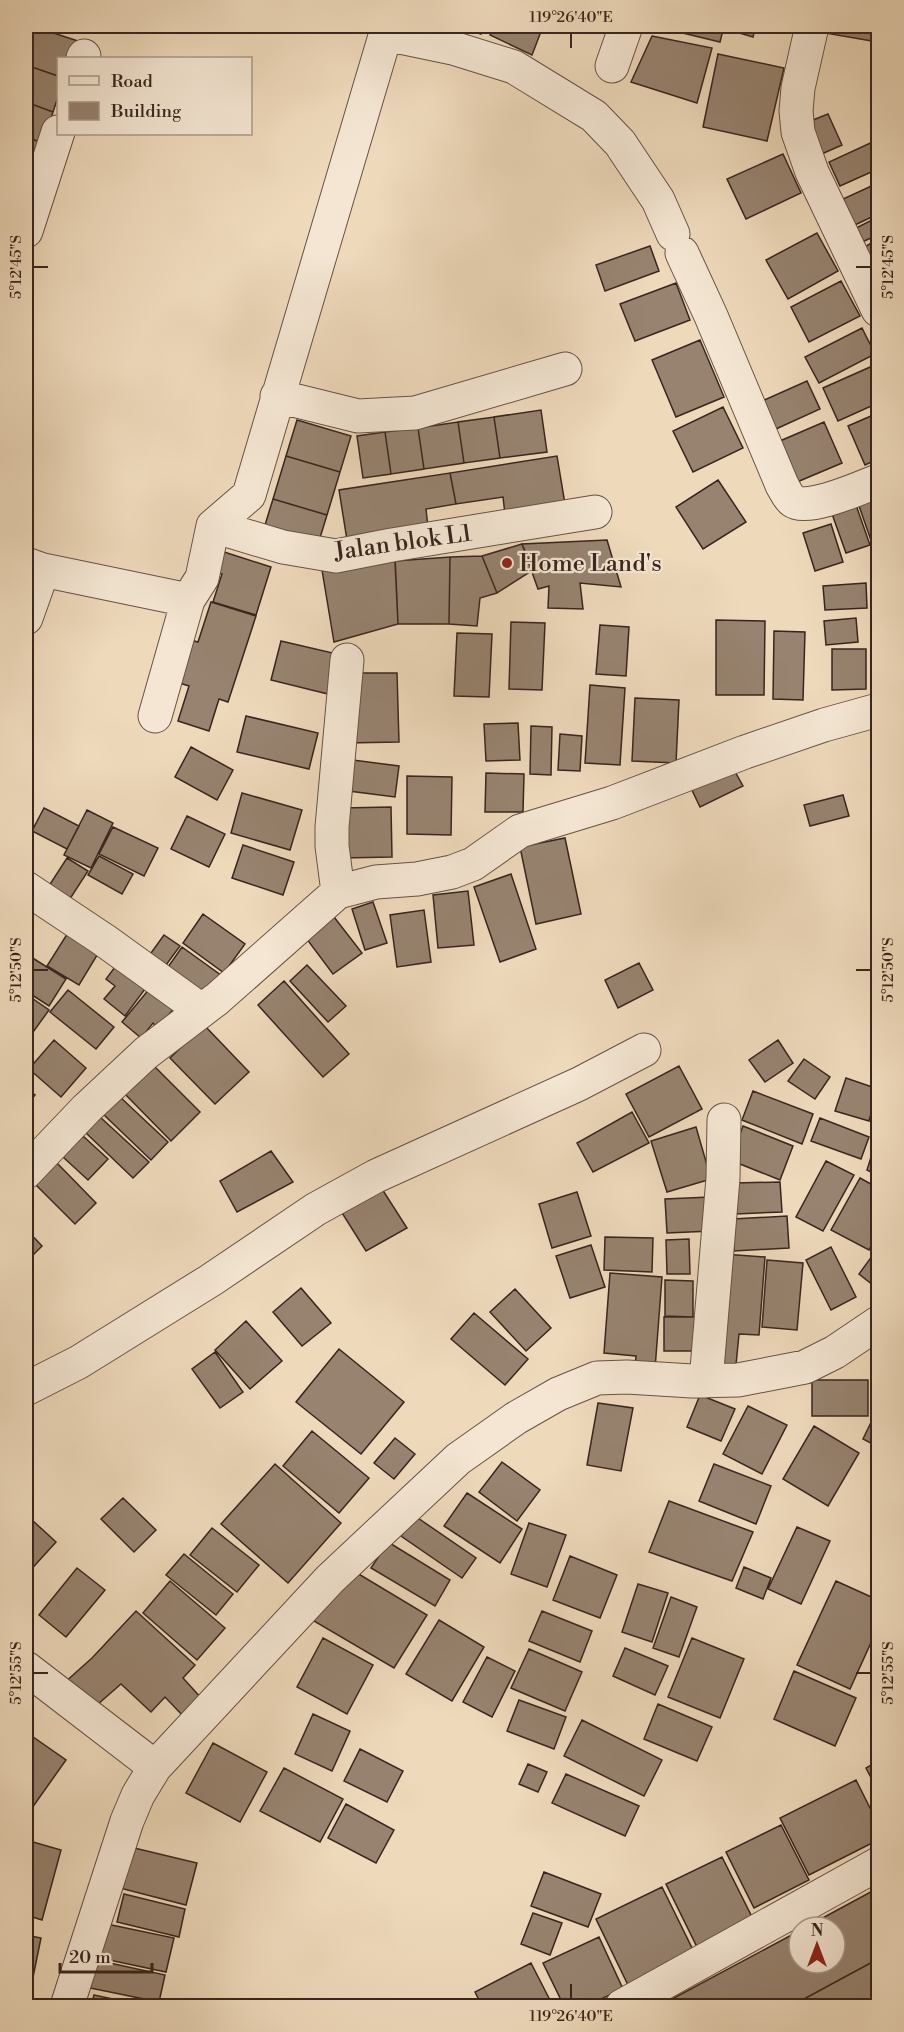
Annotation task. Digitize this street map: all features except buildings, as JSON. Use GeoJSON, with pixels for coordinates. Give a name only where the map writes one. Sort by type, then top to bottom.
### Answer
{"type":"FeatureCollection","features":[{"type":"Feature","properties":{"kind":"street"},"geometry":{"type":"LineString","coordinates":[[612,66],[626,26]]}},
{"type":"Feature","properties":{"kind":"street"},"geometry":{"type":"LineString","coordinates":[[812,26],[798,88],[796,111],[798,132],[812,172],[879,310]]}},
{"type":"Feature","properties":{"kind":"street"},"geometry":{"type":"LineString","coordinates":[[155,716],[188,600],[202,578],[213,526],[249,495],[387,30],[514,67],[594,116],[620,143],[658,200],[711,316],[782,485],[792,501],[803,505],[817,503],[879,481]]}},
{"type":"Feature","properties":{"kind":"street"},"geometry":{"type":"LineString","coordinates":[[26,231],[57,135]]}},
{"type":"Feature","properties":{"kind":"street"},"geometry":{"type":"LineString","coordinates":[[277,396],[358,416],[415,413],[565,369]]}},
{"type":"Feature","properties":{"kind":"street","name":"Jalan blok L1"},"geometry":{"type":"LineString","coordinates":[[213,526],[283,547],[336,556],[595,512]]}},
{"type":"Feature","properties":{"kind":"street"},"geometry":{"type":"LineString","coordinates":[[26,618],[34,567],[188,600]]}},
{"type":"Feature","properties":{"kind":"street"},"geometry":{"type":"LineString","coordinates":[[338,892],[332,827],[347,660]]}},
{"type":"Feature","properties":{"kind":"street"},"geometry":{"type":"LineString","coordinates":[[26,1172],[86,1109],[146,1053],[217,999],[338,892],[376,882],[417,879],[452,872],[473,864],[520,831],[612,803],[745,752],[824,725],[879,710]]}},
{"type":"Feature","properties":{"kind":"street"},"geometry":{"type":"LineString","coordinates":[[26,888],[104,940],[201,1010]]}},
{"type":"Feature","properties":{"kind":"street"},"geometry":{"type":"LineString","coordinates":[[26,1389],[79,1362],[210,1280],[316,1209],[376,1176],[579,1084],[644,1050]]}},
{"type":"Feature","properties":{"kind":"street"},"geometry":{"type":"LineString","coordinates":[[706,1381],[723,1178],[724,1120]]}},
{"type":"Feature","properties":{"kind":"street"},"geometry":{"type":"LineString","coordinates":[[67,2007],[127,1821],[138,1795],[155,1767],[330,1579],[458,1459],[516,1418],[558,1394],[597,1378],[738,1380],[806,1367],[835,1352],[879,1323]]}},
{"type":"Feature","properties":{"kind":"street"},"geometry":{"type":"LineString","coordinates":[[26,1668],[155,1767]]}},
{"type":"Feature","properties":{"kind":"street"},"geometry":{"type":"LineString","coordinates":[[622,2007],[879,1864]]}},
{"type":"Feature","properties":{"kind":"place","name":"Home Land's"},"geometry":{"type":"Point","coordinates":[507,563]}}]}
